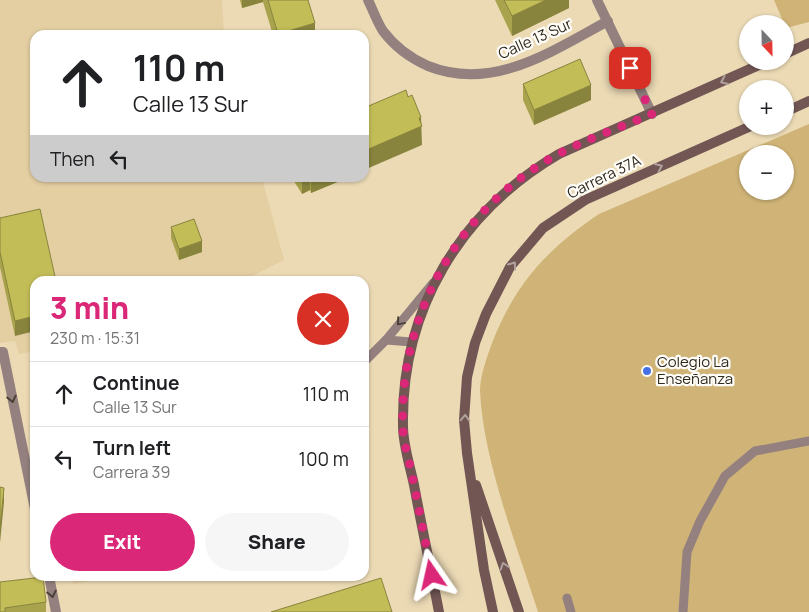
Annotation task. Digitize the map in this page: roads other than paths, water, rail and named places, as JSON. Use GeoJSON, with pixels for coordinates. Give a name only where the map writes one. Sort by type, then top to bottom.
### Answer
{"type":"FeatureCollection","features":[{"type":"Feature","properties":{"kind":"street","name":"Calle 13 Sur"},"geometry":{"type":"LineString","coordinates":[[368,0],[383,30],[399,49],[418,61],[441,71],[466,76],[492,74],[523,63],[608,21]]}},
{"type":"Feature","properties":{"kind":"street"},"geometry":{"type":"LineString","coordinates":[[597,0],[652,114]]}},
{"type":"Feature","properties":{"kind":"street"},"geometry":{"type":"LineString","coordinates":[[794,50],[809,43]]}},
{"type":"Feature","properties":{"kind":"street"},"geometry":{"type":"LineString","coordinates":[[439,612],[403,428],[404,385],[412,342],[423,305],[437,278],[461,238],[504,192],[532,170],[559,154],[748,70]]}},
{"type":"Feature","properties":{"kind":"street"},"geometry":{"type":"LineString","coordinates":[[794,108],[809,101]]}},
{"type":"Feature","properties":{"kind":"street","name":"Carrera 37A"},"geometry":{"type":"LineString","coordinates":[[493,612],[484,570],[464,420],[467,377],[475,344],[486,314],[510,267],[543,228],[585,200],[739,132]]}},
{"type":"Feature","properties":{"kind":"street"},"geometry":{"type":"LineString","coordinates":[[1,349],[30,485]]}},
{"type":"Feature","properties":{"kind":"street"},"geometry":{"type":"LineString","coordinates":[[469,466],[519,612]]}},
{"type":"Feature","properties":{"kind":"street"},"geometry":{"type":"LineString","coordinates":[[50,581],[56,612]]}},
{"type":"Feature","properties":{"kind":"lane"},"geometry":{"type":"LineString","coordinates":[[369,357],[386,340],[437,278]]}},
{"type":"Feature","properties":{"kind":"lane"},"geometry":{"type":"LineString","coordinates":[[386,340],[412,342]]}},
{"type":"Feature","properties":{"kind":"lane"},"geometry":{"type":"LineString","coordinates":[[683,612],[687,552],[700,522],[725,476],[756,451],[809,441]]}},
{"type":"Feature","properties":{"kind":"lane"},"geometry":{"type":"LineString","coordinates":[[567,598],[571,612]]}},
{"type":"Feature","properties":{"kind":"place","name":"Colegio La Enseñanza"},"geometry":{"type":"Point","coordinates":[647,371]}}]}
